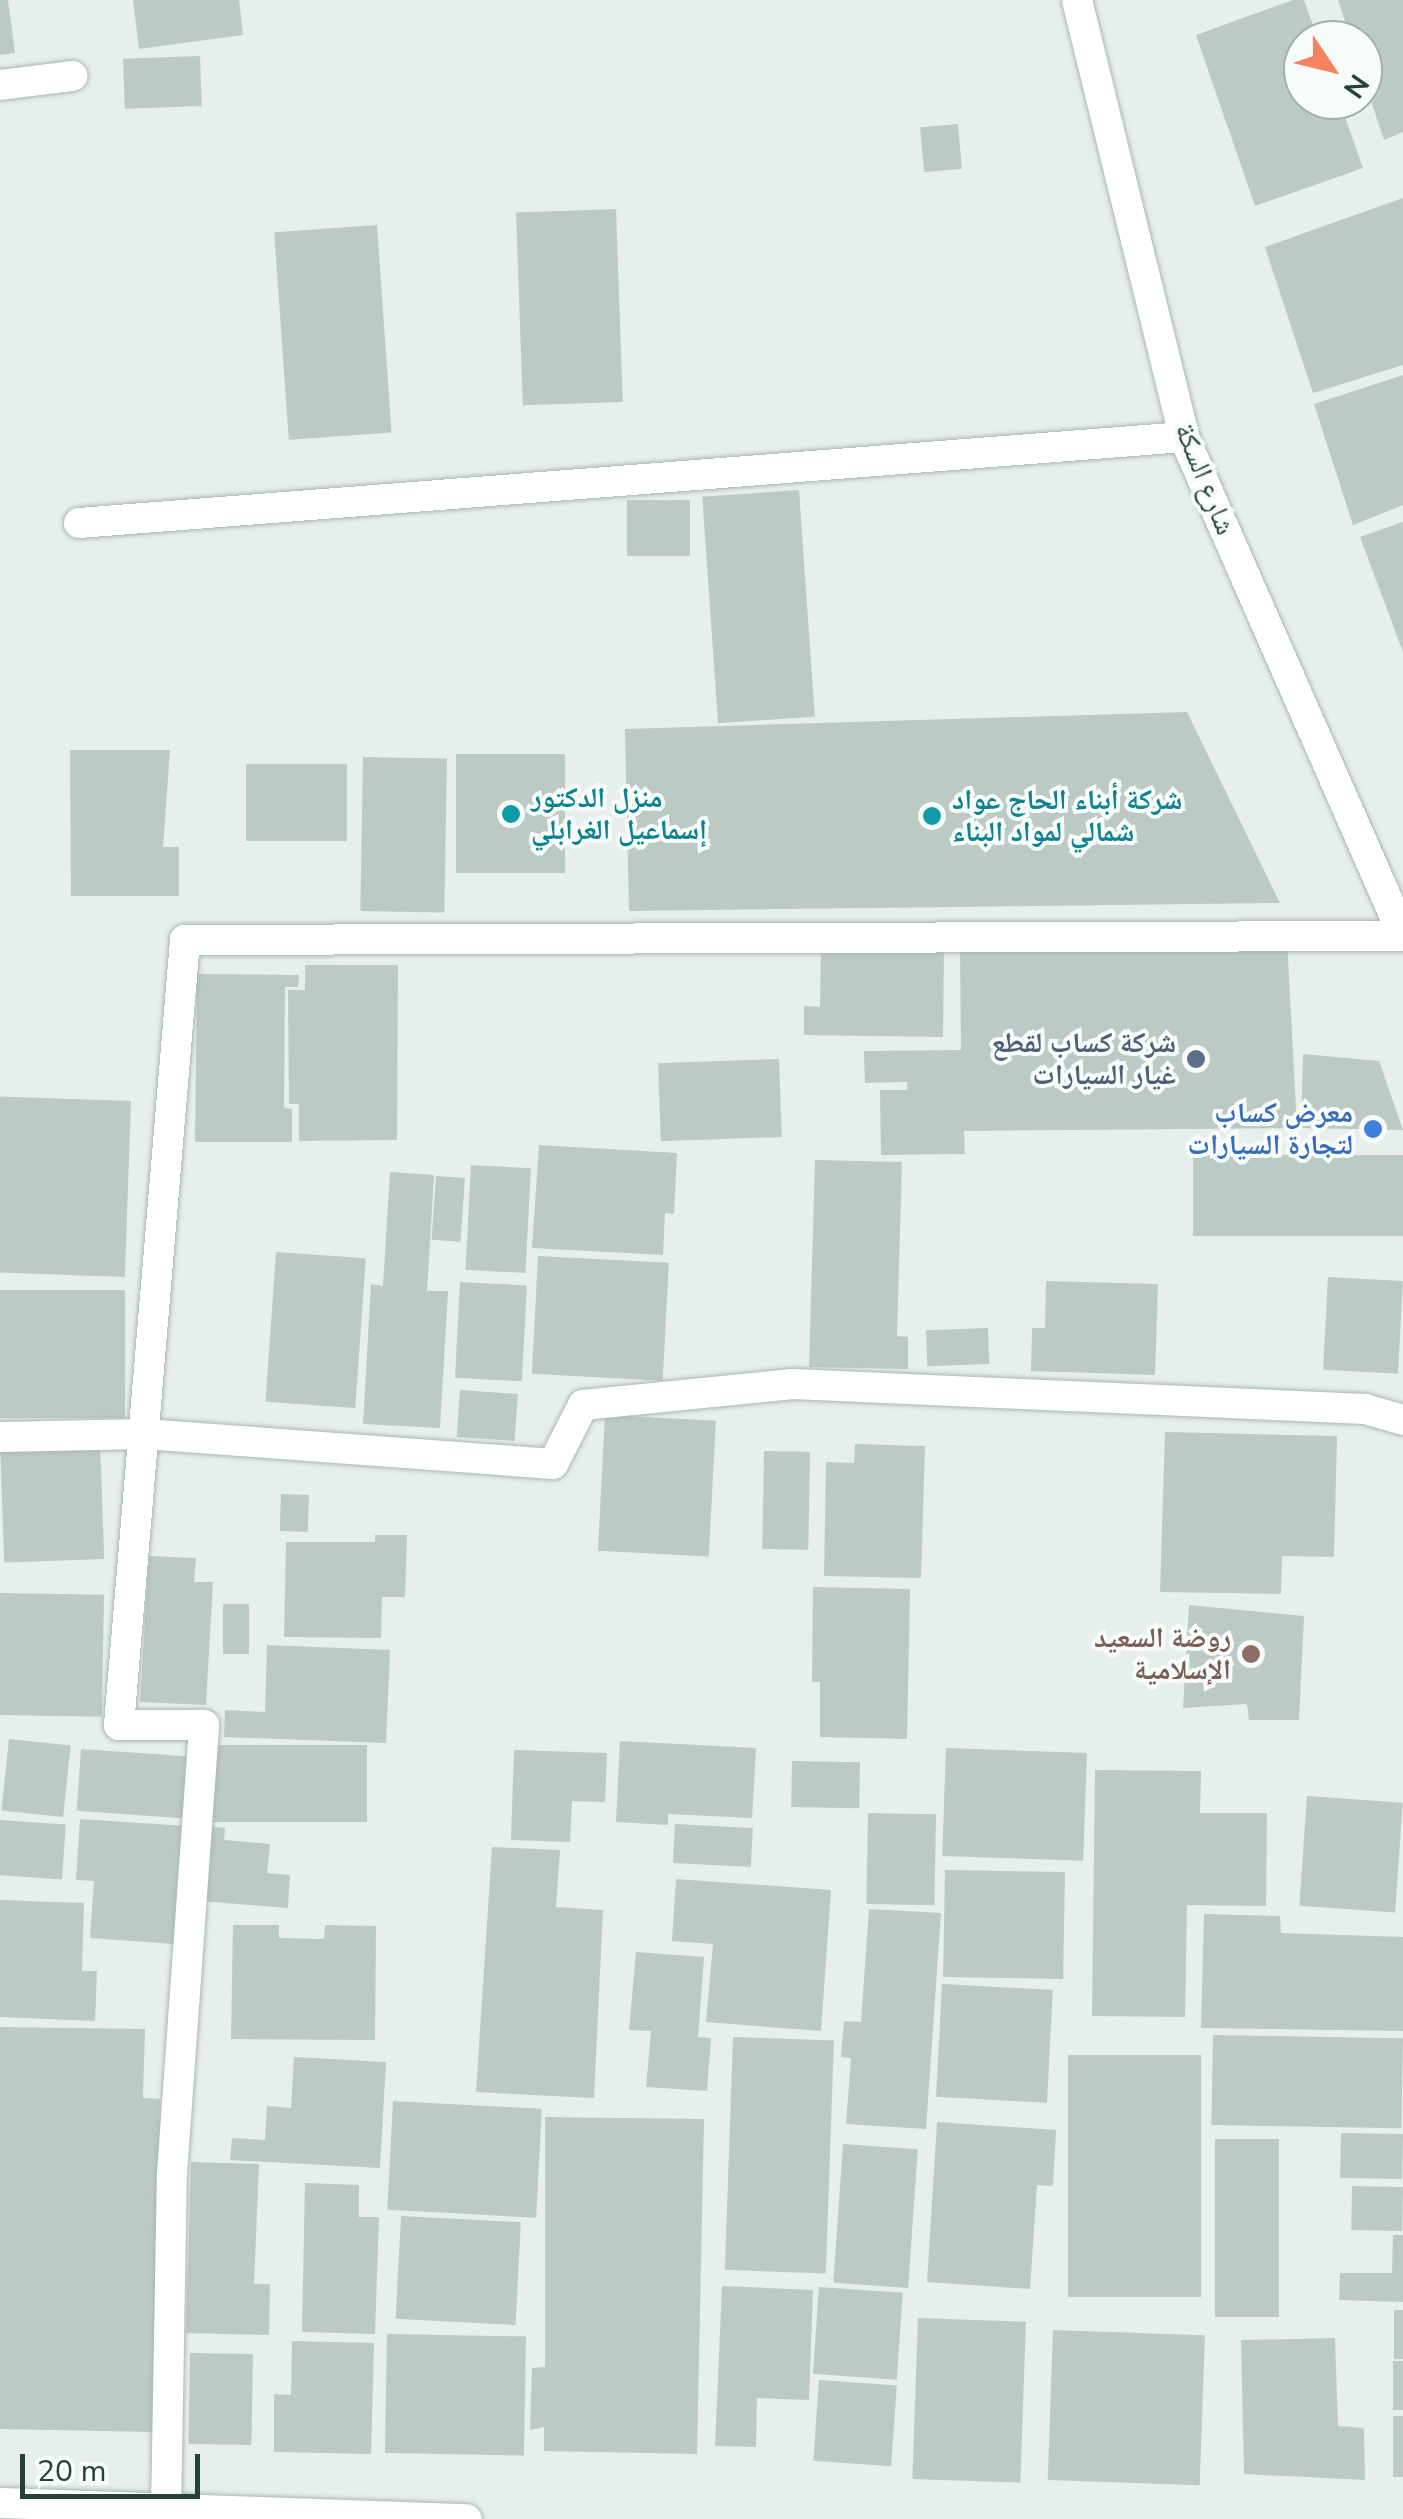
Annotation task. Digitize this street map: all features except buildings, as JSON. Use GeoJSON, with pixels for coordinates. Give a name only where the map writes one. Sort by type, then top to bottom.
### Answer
{"type":"FeatureCollection","features":[{"type":"Feature","properties":{"kind":"street","name":"شارع السكة"},"geometry":{"type":"LineString","coordinates":[[1078,0],[1184,438],[1403,935]]}},
{"type":"Feature","properties":{"kind":"street"},"geometry":{"type":"LineString","coordinates":[[0,85],[72,76]]}},
{"type":"Feature","properties":{"kind":"street"},"geometry":{"type":"LineString","coordinates":[[79,523],[1184,438]]}},
{"type":"Feature","properties":{"kind":"street"},"geometry":{"type":"LineString","coordinates":[[166,2512],[172,2174],[204,1726],[119,1724],[185,940],[1403,935]]}},
{"type":"Feature","properties":{"kind":"street"},"geometry":{"type":"LineString","coordinates":[[0,1437],[144,1434],[554,1464],[584,1405],[793,1384],[1365,1409],[1403,1420]]}},
{"type":"Feature","properties":{"kind":"street"},"geometry":{"type":"LineString","coordinates":[[0,2503],[215,2517],[467,2519]]}},
{"type":"Feature","properties":{"kind":"place","name":"منزل الدكتور إسماعيل الغرابلي"},"geometry":{"type":"Point","coordinates":[511,814]}},
{"type":"Feature","properties":{"kind":"place","name":"شركة أبناء الحاج عواد شمالي لمواد البناء"},"geometry":{"type":"Point","coordinates":[932,816]}},
{"type":"Feature","properties":{"kind":"place","name":"شركة كساب لقطع غيار السيارات"},"geometry":{"type":"Point","coordinates":[1196,1059]}},
{"type":"Feature","properties":{"kind":"place","name":"معرض كساب لتجارة السيارات"},"geometry":{"type":"Point","coordinates":[1373,1129]}},
{"type":"Feature","properties":{"kind":"place","name":"روضة السعيد الإسلامية"},"geometry":{"type":"Point","coordinates":[1251,1654]}}]}
